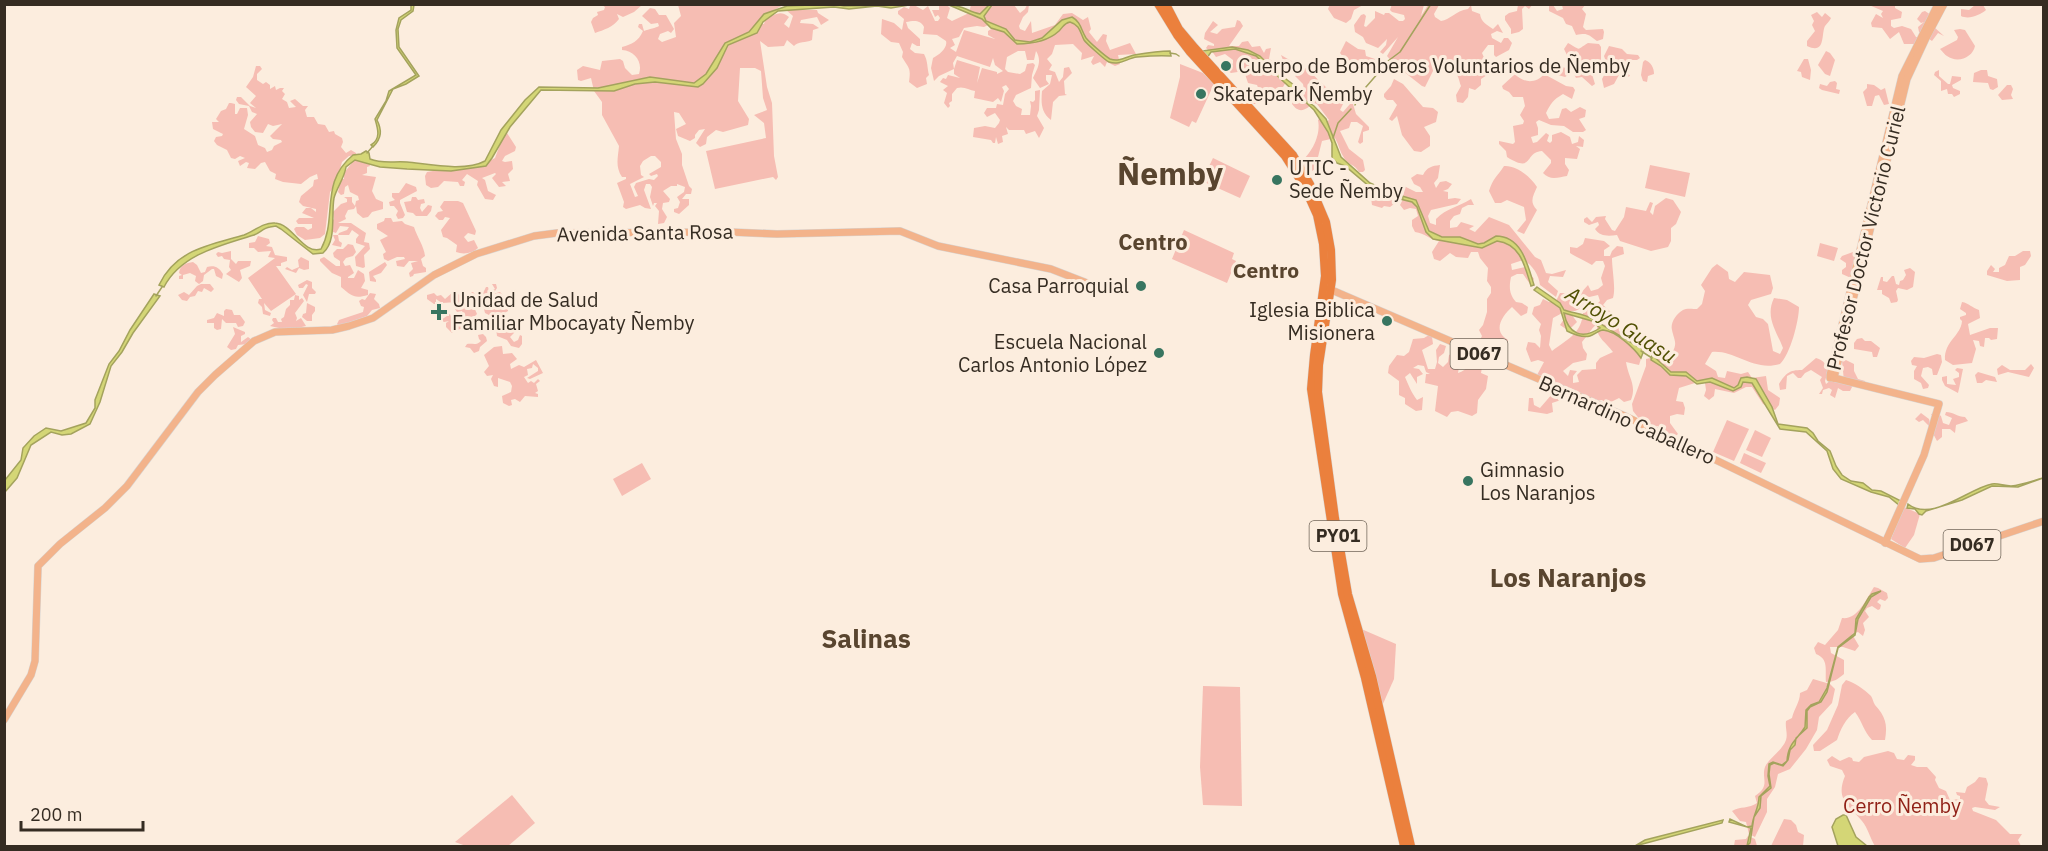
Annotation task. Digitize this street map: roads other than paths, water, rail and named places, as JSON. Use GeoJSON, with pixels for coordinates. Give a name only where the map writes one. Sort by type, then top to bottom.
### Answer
{"type":"FeatureCollection","features":[{"type":"Feature","properties":{"kind":"highway","name":"PY01"},"geometry":{"type":"LineString","coordinates":[[1158,4],[1177,35],[1209,67],[1285,156],[1304,186],[1321,230],[1328,288],[1314,355],[1311,389],[1342,594],[1411,846]]}},
{"type":"Feature","properties":{"kind":"highway","name":"PY01"},"geometry":{"type":"LineString","coordinates":[[1166,4],[1192,50]]}},
{"type":"Feature","properties":{"kind":"highway","name":"PY01"},"geometry":{"type":"LineString","coordinates":[[1386,753],[1404,846]]}},
{"type":"Feature","properties":{"kind":"main road","name":"Profesor Doctor Victorio Curiel"},"geometry":{"type":"LineString","coordinates":[[1938,4],[1902,76],[1830,378],[1834,378],[1907,79],[1944,4]]}},
{"type":"Feature","properties":{"kind":"main road","name":"Avenida Santa Rosa"},"geometry":{"type":"LineString","coordinates":[[4,720],[32,675],[35,661],[38,566],[127,486],[198,392],[228,363],[261,337],[275,332],[332,330],[373,318],[434,275],[476,254],[534,236],[555,234],[729,232],[777,234],[900,231],[938,246],[1050,269],[1087,283]]}},
{"type":"Feature","properties":{"kind":"main road","name":"Bernardino Caballero"},"geometry":{"type":"LineString","coordinates":[[1328,288],[1627,417],[1913,557],[1926,559],[2043,521]]}},
{"type":"Feature","properties":{"kind":"main road"},"geometry":{"type":"LineString","coordinates":[[1834,378],[1939,404],[1924,455],[1885,543]]}},
{"type":"Feature","properties":{"kind":"waterway"},"geometry":{"type":"LineString","coordinates":[[1388,61],[1400,52],[1431,4]]}},
{"type":"Feature","properties":{"kind":"waterway","name":"Arroyo Guasu"},"geometry":{"type":"LineString","coordinates":[[1170,53],[1179,56]]}},
{"type":"Feature","properties":{"kind":"waterway"},"geometry":{"type":"LineString","coordinates":[[1355,105],[1359,95],[1386,64]]}},
{"type":"Feature","properties":{"kind":"waterway"},"geometry":{"type":"LineString","coordinates":[[1333,138],[1338,123],[1351,109]]}},
{"type":"Feature","properties":{"kind":"waterway"},"geometry":{"type":"LineString","coordinates":[[367,153],[373,146]]}},
{"type":"Feature","properties":{"kind":"waterway","name":"Arroyo Guasu"},"geometry":{"type":"LineString","coordinates":[[1393,195],[1403,198]]}},
{"type":"Feature","properties":{"kind":"waterway","name":"Arroyo Guasu"},"geometry":{"type":"LineString","coordinates":[[156,296],[162,287]]}},
{"type":"Feature","properties":{"kind":"waterway","name":"Arroyo Guasu"},"geometry":{"type":"LineString","coordinates":[[1641,351],[1652,358]]}},
{"type":"Feature","properties":{"kind":"place","name":"Cuerpo de Bomberos Voluntarios de Ñemby"},"geometry":{"type":"Point","coordinates":[1226,66]}},
{"type":"Feature","properties":{"kind":"place","name":"Skatepark Ñemby"},"geometry":{"type":"Point","coordinates":[1201,94]}},
{"type":"Feature","properties":{"kind":"place","name":"UTIC - Sede Ñemby"},"geometry":{"type":"Point","coordinates":[1277,180]}},
{"type":"Feature","properties":{"kind":"place","name":"Casa Parroquial"},"geometry":{"type":"Point","coordinates":[1141,286]}},
{"type":"Feature","properties":{"kind":"place","name":"Unidad de Salud Familiar Mbocayaty Ñemby"},"geometry":{"type":"Point","coordinates":[439,312]}},
{"type":"Feature","properties":{"kind":"place","name":"Iglesia Biblica Misionera"},"geometry":{"type":"Point","coordinates":[1387,321]}},
{"type":"Feature","properties":{"kind":"place","name":"Escuela Nacional Carlos Antonio López"},"geometry":{"type":"Point","coordinates":[1159,353]}},
{"type":"Feature","properties":{"kind":"place","name":"Gimnasio Los Naranjos"},"geometry":{"type":"Point","coordinates":[1468,481]}},
{"type":"Feature","properties":{"kind":"district","name":"Ñemby"},"geometry":{"type":"Point","coordinates":[1170,174]}},
{"type":"Feature","properties":{"kind":"district","name":"Centro"},"geometry":{"type":"Point","coordinates":[1153,242]}},
{"type":"Feature","properties":{"kind":"district","name":"Centro"},"geometry":{"type":"Point","coordinates":[1266,271]}},
{"type":"Feature","properties":{"kind":"district","name":"Los Naranjos"},"geometry":{"type":"Point","coordinates":[1568,578]}},
{"type":"Feature","properties":{"kind":"district","name":"Salinas"},"geometry":{"type":"Point","coordinates":[866,639]}},
{"type":"Feature","properties":{"kind":"park label","name":"Cerro Ñemby"},"geometry":{"type":"Point","coordinates":[1902,806]}}]}
